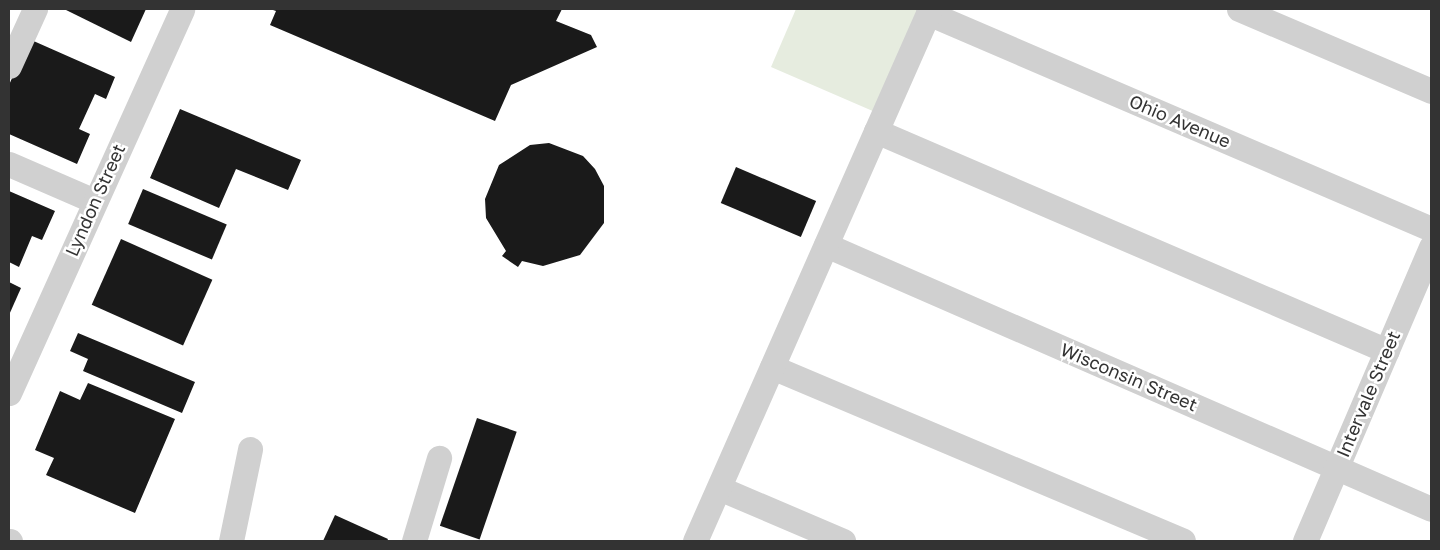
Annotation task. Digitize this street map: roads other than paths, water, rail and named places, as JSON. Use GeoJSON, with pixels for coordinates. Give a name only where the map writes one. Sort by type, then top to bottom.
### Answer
{"type":"FeatureCollection","features":[{"type":"Feature","properties":{"kind":"street"},"geometry":{"type":"LineString","coordinates":[[9,66],[35,9]]}},
{"type":"Feature","properties":{"kind":"street","name":"Lyndon Street"},"geometry":{"type":"LineString","coordinates":[[9,392],[94,200],[182,9]]}},
{"type":"Feature","properties":{"kind":"street"},"geometry":{"type":"LineString","coordinates":[[1239,9],[1431,91]]}},
{"type":"Feature","properties":{"kind":"street"},"geometry":{"type":"LineString","coordinates":[[695,541],[929,11]]}},
{"type":"Feature","properties":{"kind":"street","name":"Ohio Avenue"},"geometry":{"type":"LineString","coordinates":[[929,11],[1431,229]]}},
{"type":"Feature","properties":{"kind":"street"},"geometry":{"type":"LineString","coordinates":[[876,131],[1387,351]]}},
{"type":"Feature","properties":{"kind":"street"},"geometry":{"type":"LineString","coordinates":[[9,164],[94,200]]}},
{"type":"Feature","properties":{"kind":"street","name":"Wisconsin Street"},"geometry":{"type":"LineString","coordinates":[[826,246],[1431,509]]}},
{"type":"Feature","properties":{"kind":"street","name":"Intervale Street"},"geometry":{"type":"LineString","coordinates":[[1305,541],[1431,247]]}},
{"type":"Feature","properties":{"kind":"street"},"geometry":{"type":"LineString","coordinates":[[772,367],[1184,541]]}},
{"type":"Feature","properties":{"kind":"street"},"geometry":{"type":"LineString","coordinates":[[231,541],[250,448]]}},
{"type":"Feature","properties":{"kind":"street"},"geometry":{"type":"LineString","coordinates":[[414,541],[439,458]]}},
{"type":"Feature","properties":{"kind":"street"},"geometry":{"type":"LineString","coordinates":[[719,488],[843,541]]}}]}
